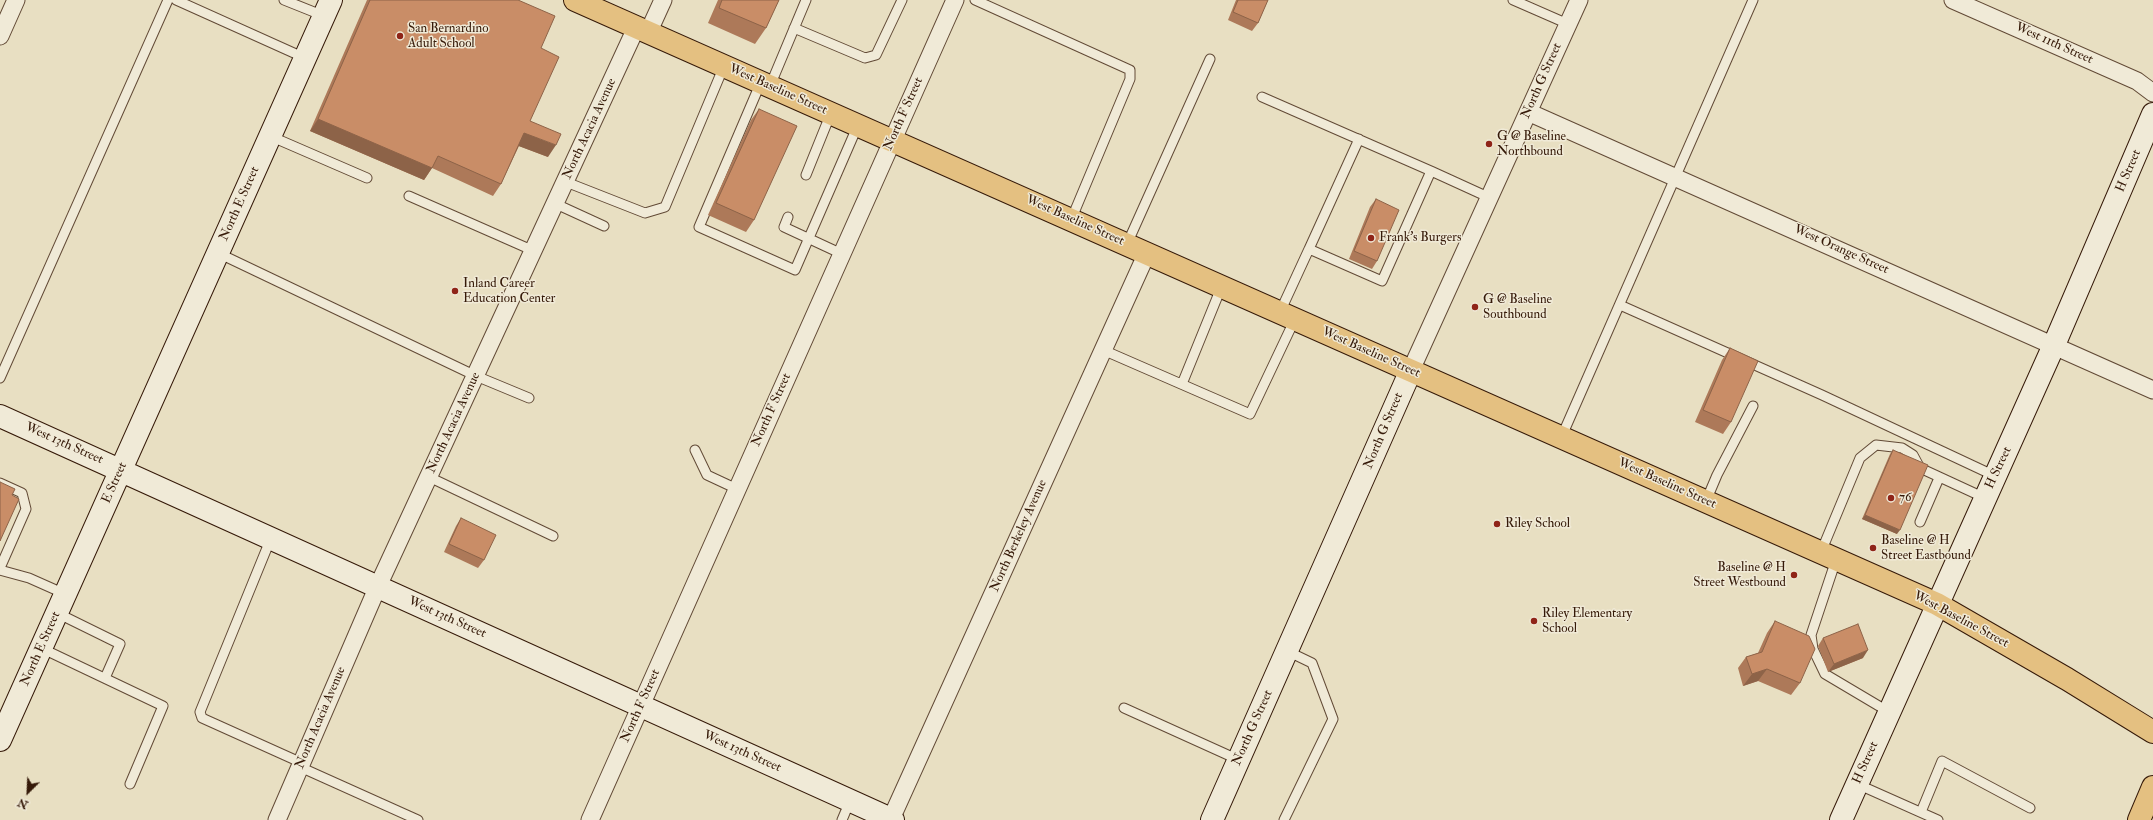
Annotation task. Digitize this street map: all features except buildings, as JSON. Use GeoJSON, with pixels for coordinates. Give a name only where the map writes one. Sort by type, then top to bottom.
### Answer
{"type":"FeatureCollection","features":[{"type":"Feature","properties":{"kind":"main road","name":"West Baseline Street"},"geometry":{"type":"LineString","coordinates":[[575,0],[1937,604],[2067,679],[2153,732]]}},
{"type":"Feature","properties":{"kind":"main road"},"geometry":{"type":"LineString","coordinates":[[2139,820],[2153,787]]}},
{"type":"Feature","properties":{"kind":"street"},"geometry":{"type":"LineString","coordinates":[[0,36],[16,0]]}},
{"type":"Feature","properties":{"kind":"street","name":"North Acacia Avenue"},"geometry":{"type":"LineString","coordinates":[[277,820],[378,586],[566,182],[642,31],[663,0]]}},
{"type":"Feature","properties":{"kind":"street","name":"North F Street"},"geometry":{"type":"LineString","coordinates":[[590,820],[954,0]]}},
{"type":"Feature","properties":{"kind":"street","name":"North G Street"},"geometry":{"type":"LineString","coordinates":[[1212,820],[1488,197],[1578,0]]}},
{"type":"Feature","properties":{"kind":"street","name":"West 11th Street"},"geometry":{"type":"LineString","coordinates":[[1953,0],[2137,81],[2153,93]]}},
{"type":"Feature","properties":{"kind":"street","name":"North E Street"},"geometry":{"type":"LineString","coordinates":[[149,408],[327,8]]}},
{"type":"Feature","properties":{"kind":"street","name":"West Orange Street"},"geometry":{"type":"LineString","coordinates":[[1528,112],[2153,390]]}},
{"type":"Feature","properties":{"kind":"street","name":"H Street"},"geometry":{"type":"LineString","coordinates":[[1841,820],[2054,345],[2153,114]]}},
{"type":"Feature","properties":{"kind":"street","name":"North Berkeley Avenue"},"geometry":{"type":"LineString","coordinates":[[892,819],[1147,253]]}},
{"type":"Feature","properties":{"kind":"street","name":"E Street"},"geometry":{"type":"LineString","coordinates":[[81,558],[149,408]]}},
{"type":"Feature","properties":{"kind":"street","name":"West 13th Street"},"geometry":{"type":"LineString","coordinates":[[3,420],[121,470],[892,819]]}},
{"type":"Feature","properties":{"kind":"street","name":"North E Street"},"geometry":{"type":"LineString","coordinates":[[0,740],[81,558]]}},
{"type":"Feature","properties":{"kind":"lane"},"geometry":{"type":"LineString","coordinates":[[0,378],[168,0]]}},
{"type":"Feature","properties":{"kind":"lane"},"geometry":{"type":"LineString","coordinates":[[176,0],[305,58]]}},
{"type":"Feature","properties":{"kind":"lane"},"geometry":{"type":"LineString","coordinates":[[284,0],[327,8]]}},
{"type":"Feature","properties":{"kind":"lane"},"geometry":{"type":"LineString","coordinates":[[806,0],[698,227],[795,270],[858,125]]}},
{"type":"Feature","properties":{"kind":"lane"},"geometry":{"type":"LineString","coordinates":[[794,28],[865,58],[876,54],[902,0]]}},
{"type":"Feature","properties":{"kind":"lane"},"geometry":{"type":"LineString","coordinates":[[975,0],[1130,70],[1130,79],[1071,220]]}},
{"type":"Feature","properties":{"kind":"lane"},"geometry":{"type":"LineString","coordinates":[[1513,0],[1568,24]]}},
{"type":"Feature","properties":{"kind":"lane"},"geometry":{"type":"LineString","coordinates":[[1562,438],[1753,0]]}},
{"type":"Feature","properties":{"kind":"lane"},"geometry":{"type":"LineString","coordinates":[[1127,244],[1210,59]]}},
{"type":"Feature","properties":{"kind":"lane"},"geometry":{"type":"LineString","coordinates":[[566,182],[645,213],[665,207],[724,66]]}},
{"type":"Feature","properties":{"kind":"lane"},"geometry":{"type":"LineString","coordinates":[[1262,96],[1488,197]]}},
{"type":"Feature","properties":{"kind":"lane"},"geometry":{"type":"LineString","coordinates":[[806,175],[831,113]]}},
{"type":"Feature","properties":{"kind":"lane"},"geometry":{"type":"LineString","coordinates":[[270,136],[367,178]]}},
{"type":"Feature","properties":{"kind":"lane"},"geometry":{"type":"LineString","coordinates":[[1103,350],[1250,414],[1288,316],[1308,249],[1359,139]]}},
{"type":"Feature","properties":{"kind":"lane"},"geometry":{"type":"LineString","coordinates":[[1308,249],[1382,281],[1431,171]]}},
{"type":"Feature","properties":{"kind":"lane"},"geometry":{"type":"LineString","coordinates":[[409,196],[534,251]]}},
{"type":"Feature","properties":{"kind":"lane"},"geometry":{"type":"LineString","coordinates":[[556,204],[604,226]]}},
{"type":"Feature","properties":{"kind":"lane"},"geometry":{"type":"LineString","coordinates":[[788,217],[784,227],[842,254]]}},
{"type":"Feature","properties":{"kind":"lane"},"geometry":{"type":"LineString","coordinates":[[218,253],[476,376],[529,398]]}},
{"type":"Feature","properties":{"kind":"lane"},"geometry":{"type":"LineString","coordinates":[[1182,384],[1222,288]]}},
{"type":"Feature","properties":{"kind":"lane"},"geometry":{"type":"LineString","coordinates":[[1620,305],[1822,395],[1995,476]]}},
{"type":"Feature","properties":{"kind":"lane"},"geometry":{"type":"LineString","coordinates":[[1706,502],[1717,474],[1753,406]]}},
{"type":"Feature","properties":{"kind":"lane"},"geometry":{"type":"LineString","coordinates":[[1889,712],[1825,674],[1813,649],[1810,635],[1828,556],[1860,458],[1876,445],[1902,448],[1913,455],[1920,468],[1985,498]]}},
{"type":"Feature","properties":{"kind":"lane"},"geometry":{"type":"LineString","coordinates":[[695,450],[707,475],[738,489]]}},
{"type":"Feature","properties":{"kind":"lane"},"geometry":{"type":"LineString","coordinates":[[429,477],[553,536]]}},
{"type":"Feature","properties":{"kind":"lane"},"geometry":{"type":"LineString","coordinates":[[1920,522],[1939,478]]}},
{"type":"Feature","properties":{"kind":"lane"},"geometry":{"type":"LineString","coordinates":[[0,482],[22,493],[26,509],[0,569],[29,578],[61,604],[120,644],[105,678]]}},
{"type":"Feature","properties":{"kind":"lane"},"geometry":{"type":"LineString","coordinates":[[271,538],[200,712],[202,718],[418,820]]}},
{"type":"Feature","properties":{"kind":"lane"},"geometry":{"type":"LineString","coordinates":[[41,648],[163,706],[130,784]]}},
{"type":"Feature","properties":{"kind":"lane"},"geometry":{"type":"LineString","coordinates":[[1284,820],[1333,719],[1312,663],[1287,651]]}},
{"type":"Feature","properties":{"kind":"lane"},"geometry":{"type":"LineString","coordinates":[[1124,708],[1239,760]]}},
{"type":"Feature","properties":{"kind":"lane"},"geometry":{"type":"LineString","coordinates":[[1921,812],[1942,761],[2030,808]]}},
{"type":"Feature","properties":{"kind":"lane"},"geometry":{"type":"LineString","coordinates":[[1857,784],[1938,820]]}},
{"type":"Feature","properties":{"kind":"lane"},"geometry":{"type":"LineString","coordinates":[[842,820],[850,801]]}},
{"type":"Feature","properties":{"kind":"place","name":"San Bernardino Adult School"},"geometry":{"type":"Point","coordinates":[400,36]}},
{"type":"Feature","properties":{"kind":"place","name":"G @ Baseline Northbound"},"geometry":{"type":"Point","coordinates":[1489,144]}},
{"type":"Feature","properties":{"kind":"place","name":"Frank's Burgers"},"geometry":{"type":"Point","coordinates":[1371,238]}},
{"type":"Feature","properties":{"kind":"place","name":"Inland Career Education Center"},"geometry":{"type":"Point","coordinates":[455,291]}},
{"type":"Feature","properties":{"kind":"place","name":"G @ Baseline Southbound"},"geometry":{"type":"Point","coordinates":[1475,307]}},
{"type":"Feature","properties":{"kind":"place","name":"76"},"geometry":{"type":"Point","coordinates":[1891,498]}},
{"type":"Feature","properties":{"kind":"place","name":"Riley School"},"geometry":{"type":"Point","coordinates":[1497,524]}},
{"type":"Feature","properties":{"kind":"place","name":"Baseline @ H Street Eastbound"},"geometry":{"type":"Point","coordinates":[1873,548]}},
{"type":"Feature","properties":{"kind":"place","name":"Baseline @ H Street Westbound"},"geometry":{"type":"Point","coordinates":[1794,575]}},
{"type":"Feature","properties":{"kind":"place","name":"Riley Elementary School"},"geometry":{"type":"Point","coordinates":[1534,621]}}]}
